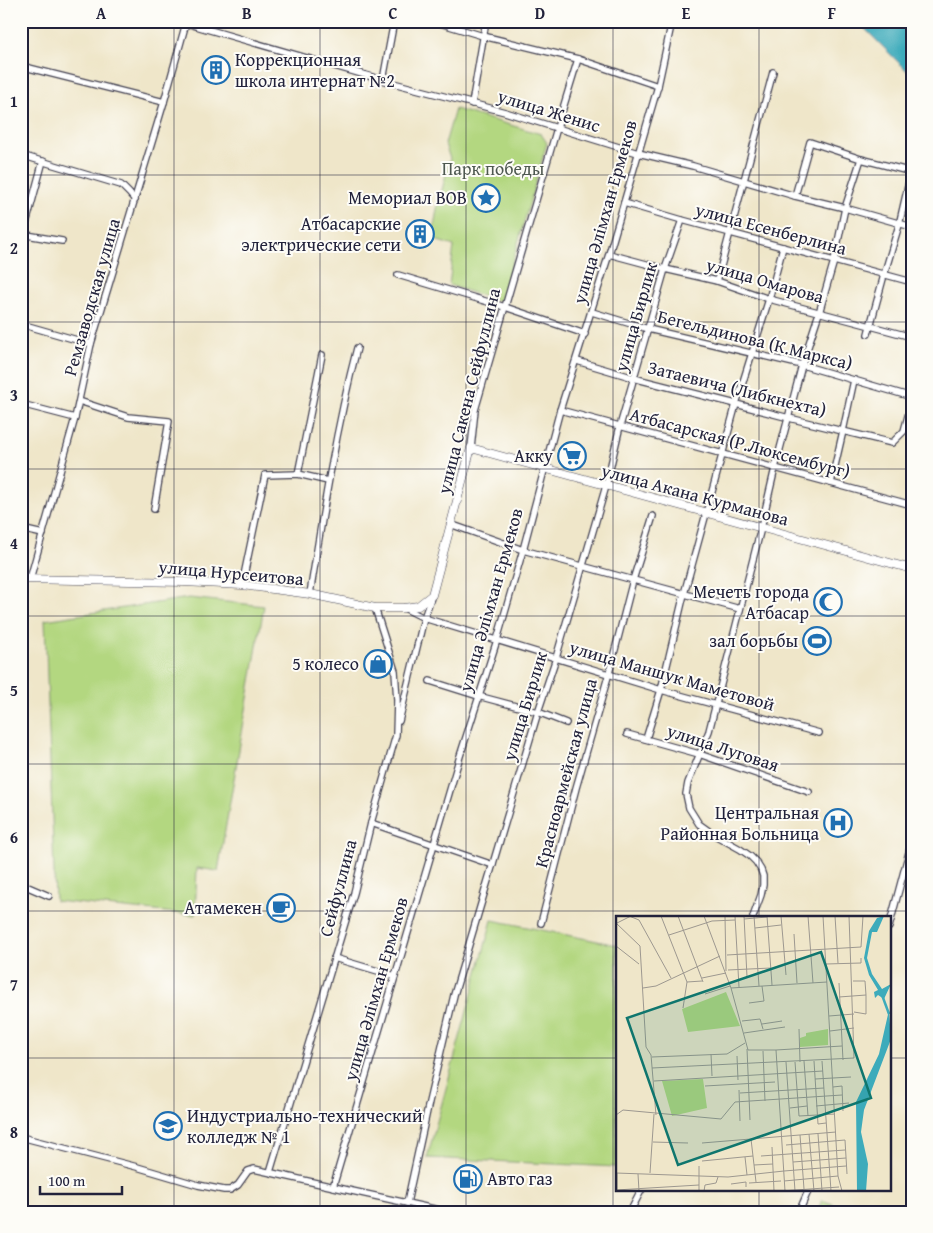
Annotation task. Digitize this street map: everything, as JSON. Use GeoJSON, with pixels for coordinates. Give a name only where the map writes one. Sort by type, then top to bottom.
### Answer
{"type":"FeatureCollection","features":[{"type":"Feature","properties":{"kind":"main road","name":"улица Акана Курманова"},"geometry":{"type":"LineString","coordinates":[[471,448],[912,569]]}},
{"type":"Feature","properties":{"kind":"main road","name":"улица Сакена Сейфуллина"},"geometry":{"type":"LineString","coordinates":[[432,595],[471,448]]}},
{"type":"Feature","properties":{"kind":"main road","name":"улица Нурсеитова"},"geometry":{"type":"LineString","coordinates":[[21,579],[242,585],[310,594],[375,608],[418,606],[432,595]]}},
{"type":"Feature","properties":{"kind":"street","name":"улица Женис"},"geometry":{"type":"LineString","coordinates":[[179,21],[557,128],[638,154],[692,166],[912,227]]}},
{"type":"Feature","properties":{"kind":"street"},"geometry":{"type":"LineString","coordinates":[[383,80],[394,21]]}},
{"type":"Feature","properties":{"kind":"street"},"geometry":{"type":"LineString","coordinates":[[433,21],[483,36],[578,59],[658,86]]}},
{"type":"Feature","properties":{"kind":"street"},"geometry":{"type":"LineString","coordinates":[[472,104],[486,21]]}},
{"type":"Feature","properties":{"kind":"street","name":"улица Әлімхан Ермеков"},"geometry":{"type":"LineString","coordinates":[[333,1187],[433,845],[497,640],[560,410],[592,312],[658,86],[672,21]]}},
{"type":"Feature","properties":{"kind":"street","name":"Ремзаводская улица"},"geometry":{"type":"LineString","coordinates":[[30,579],[75,418],[91,344],[186,23]]}},
{"type":"Feature","properties":{"kind":"street","name":"улица Сакена Сейфуллина"},"geometry":{"type":"LineString","coordinates":[[471,448],[475,410],[578,59]]}},
{"type":"Feature","properties":{"kind":"street"},"geometry":{"type":"LineString","coordinates":[[21,66],[164,102]]}},
{"type":"Feature","properties":{"kind":"street"},"geometry":{"type":"LineString","coordinates":[[717,281],[773,72]]}},
{"type":"Feature","properties":{"kind":"street"},"geometry":{"type":"LineString","coordinates":[[795,196],[810,142],[861,160],[912,171],[900,225],[868,334]]}},
{"type":"Feature","properties":{"kind":"street"},"geometry":{"type":"LineString","coordinates":[[21,155],[121,185],[135,200]]}},
{"type":"Feature","properties":{"kind":"street"},"geometry":{"type":"LineString","coordinates":[[753,916],[763,885],[763,876],[756,862],[740,849],[699,824],[689,808],[686,794],[688,783],[709,731],[802,365],[834,261],[845,208],[861,160]]}},
{"type":"Feature","properties":{"kind":"street"},"geometry":{"type":"LineString","coordinates":[[43,161],[22,235],[62,241]]}},
{"type":"Feature","properties":{"kind":"street","name":"улица Есенберлина"},"geometry":{"type":"LineString","coordinates":[[624,203],[912,282]]}},
{"type":"Feature","properties":{"kind":"street","name":"улица Бирлик"},"geometry":{"type":"LineString","coordinates":[[407,1203],[454,995],[606,486],[620,426],[664,269],[682,220]]}},
{"type":"Feature","properties":{"kind":"street"},"geometry":{"type":"LineString","coordinates":[[646,739],[661,690],[684,594],[736,404],[769,299],[783,247]]}},
{"type":"Feature","properties":{"kind":"street","name":"улица Омарова"},"geometry":{"type":"LineString","coordinates":[[609,254],[717,281],[769,299],[912,337]]}},
{"type":"Feature","properties":{"kind":"street"},"geometry":{"type":"LineString","coordinates":[[398,275],[505,307],[585,334]]}},
{"type":"Feature","properties":{"kind":"street","name":"Бегельдинова (К.Маркса)"},"geometry":{"type":"LineString","coordinates":[[592,312],[648,328],[802,365],[912,399]]}},
{"type":"Feature","properties":{"kind":"street"},"geometry":{"type":"LineString","coordinates":[[21,324],[91,344]]}},
{"type":"Feature","properties":{"kind":"street"},"geometry":{"type":"LineString","coordinates":[[310,594],[328,481],[356,348]]}},
{"type":"Feature","properties":{"kind":"street"},"geometry":{"type":"LineString","coordinates":[[298,474],[322,355]]}},
{"type":"Feature","properties":{"kind":"street","name":"Затаевича (Либкнехта)"},"geometry":{"type":"LineString","coordinates":[[577,361],[634,378],[892,443],[904,431],[912,399]]}},
{"type":"Feature","properties":{"kind":"street"},"geometry":{"type":"LineString","coordinates":[[831,483],[854,380]]}},
{"type":"Feature","properties":{"kind":"street"},"geometry":{"type":"LineString","coordinates":[[79,401],[128,417],[169,421],[154,510]]}},
{"type":"Feature","properties":{"kind":"street"},"geometry":{"type":"LineString","coordinates":[[21,404],[75,418]]}},
{"type":"Feature","properties":{"kind":"street","name":"Атбасарская (Р.Люксембург)"},"geometry":{"type":"LineString","coordinates":[[560,410],[912,505]]}},
{"type":"Feature","properties":{"kind":"street"},"geometry":{"type":"LineString","coordinates":[[242,585],[264,475],[298,474],[328,481]]}},
{"type":"Feature","properties":{"kind":"street","name":"Красноармейская улица"},"geometry":{"type":"LineString","coordinates":[[541,923],[633,580],[653,516]]}},
{"type":"Feature","properties":{"kind":"street"},"geometry":{"type":"LineString","coordinates":[[450,524],[522,550],[740,609]]}},
{"type":"Feature","properties":{"kind":"street"},"geometry":{"type":"LineString","coordinates":[[21,529],[43,534]]}},
{"type":"Feature","properties":{"kind":"street","name":"улица Сакена Сейфуллина"},"geometry":{"type":"LineString","coordinates":[[396,735],[424,618],[432,595]]}},
{"type":"Feature","properties":{"kind":"street","name":"Сейфуллина"},"geometry":{"type":"LineString","coordinates":[[270,1172],[354,893],[396,735],[397,700],[395,671],[375,608]]}},
{"type":"Feature","properties":{"kind":"street","name":"улица Маншук Маметовой"},"geometry":{"type":"LineString","coordinates":[[404,608],[424,618],[661,690],[819,734]]}},
{"type":"Feature","properties":{"kind":"street"},"geometry":{"type":"LineString","coordinates":[[430,681],[538,712],[566,723]]}},
{"type":"Feature","properties":{"kind":"street","name":"улица Луговая"},"geometry":{"type":"LineString","coordinates":[[627,734],[699,754],[809,792]]}},
{"type":"Feature","properties":{"kind":"street"},"geometry":{"type":"LineString","coordinates":[[371,824],[493,865]]}},
{"type":"Feature","properties":{"kind":"street"},"geometry":{"type":"LineString","coordinates":[[890,923],[912,841]]}},
{"type":"Feature","properties":{"kind":"street"},"geometry":{"type":"LineString","coordinates":[[21,884],[49,896]]}},
{"type":"Feature","properties":{"kind":"street"},"geometry":{"type":"LineString","coordinates":[[334,958],[395,976]]}},
{"type":"Feature","properties":{"kind":"street"},"geometry":{"type":"LineString","coordinates":[[21,1137],[198,1185],[224,1190],[230,1190],[238,1185],[248,1171],[254,1168],[448,1212]]}},
{"type":"Feature","properties":{"kind":"street"},"geometry":{"type":"LineString","coordinates":[[630,1212],[641,1190]]}},
{"type":"Feature","properties":{"kind":"street"},"geometry":{"type":"LineString","coordinates":[[799,1212],[809,1190]]}},
{"type":"Feature","properties":{"kind":"green space","name":"Парк победы"},"geometry":{"type":"Polygon","coordinates":[[[455,109],[541,134],[547,143],[501,302],[449,285],[454,246],[432,239],[437,209],[450,159],[445,144],[455,109]]]}},
{"type":"Feature","properties":{"kind":"green space"},"geometry":{"type":"Polygon","coordinates":[[[189,598],[264,606],[218,871],[197,868],[195,915],[55,901],[45,620],[189,598]]]}},
{"type":"Feature","properties":{"kind":"green space"},"geometry":{"type":"Polygon","coordinates":[[[492,920],[616,945],[616,1167],[427,1158],[492,920]]]}},
{"type":"Feature","properties":{"kind":"green space"},"geometry":{"type":"Polygon","coordinates":[[[822,1200],[838,1206],[836,1212],[817,1212],[822,1200]]]}},
{"type":"Feature","properties":{"kind":"water"},"geometry":{"type":"Polygon","coordinates":[[[857,21],[912,21],[912,76],[857,21]]]}},
{"type":"Feature","properties":{"kind":"place","name":"Коррекционная школа интернат №2"},"geometry":{"type":"Point","coordinates":[216,70]}},
{"type":"Feature","properties":{"kind":"place","name":"Мемориал ВОВ"},"geometry":{"type":"Point","coordinates":[486,198]}},
{"type":"Feature","properties":{"kind":"place","name":"Атбасарские электрические сети"},"geometry":{"type":"Point","coordinates":[420,234]}},
{"type":"Feature","properties":{"kind":"place","name":"Акку"},"geometry":{"type":"Point","coordinates":[572,456]}},
{"type":"Feature","properties":{"kind":"place","name":"Мечеть города Атбасар"},"geometry":{"type":"Point","coordinates":[828,602]}},
{"type":"Feature","properties":{"kind":"place","name":"зал борьбы"},"geometry":{"type":"Point","coordinates":[817,641]}},
{"type":"Feature","properties":{"kind":"place","name":"5 колесо"},"geometry":{"type":"Point","coordinates":[378,664]}},
{"type":"Feature","properties":{"kind":"place","name":"Центральная Районная Больница"},"geometry":{"type":"Point","coordinates":[838,823]}},
{"type":"Feature","properties":{"kind":"place","name":"Атамекен"},"geometry":{"type":"Point","coordinates":[281,908]}},
{"type":"Feature","properties":{"kind":"place","name":"Индустриально-технический колледж № 1"},"geometry":{"type":"Point","coordinates":[168,1126]}},
{"type":"Feature","properties":{"kind":"place","name":"Авто газ"},"geometry":{"type":"Point","coordinates":[468,1179]}}]}
